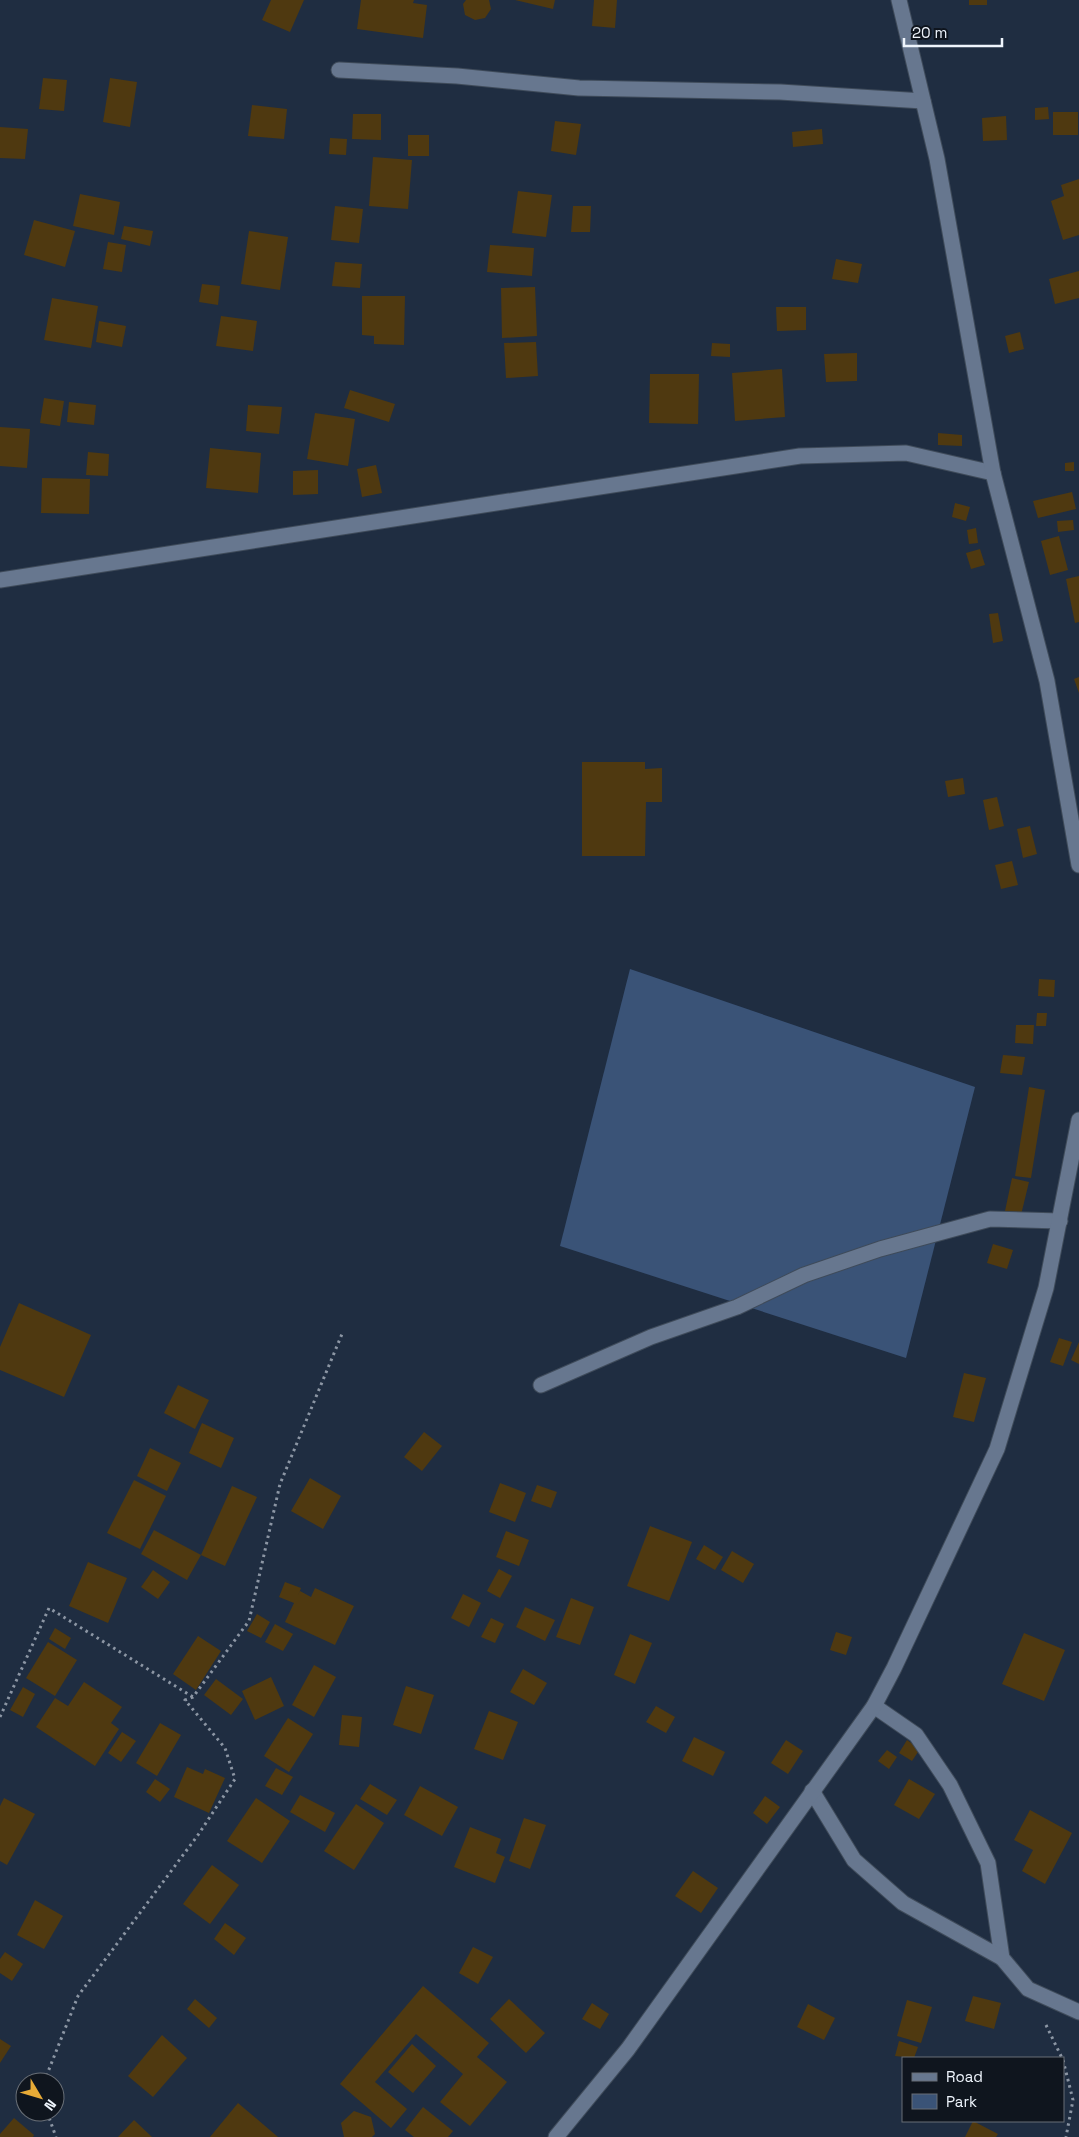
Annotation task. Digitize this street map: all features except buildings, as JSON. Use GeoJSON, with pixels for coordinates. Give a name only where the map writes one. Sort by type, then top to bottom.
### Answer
{"type":"FeatureCollection","features":[{"type":"Feature","properties":{"kind":"street"},"geometry":{"type":"LineString","coordinates":[[899,0],[937,160],[994,473],[1047,681],[1079,865]]}},
{"type":"Feature","properties":{"kind":"street"},"geometry":{"type":"LineString","coordinates":[[339,70],[457,76],[579,88],[780,92],[923,101]]}},
{"type":"Feature","properties":{"kind":"street"},"geometry":{"type":"LineString","coordinates":[[0,580],[800,456],[906,453],[994,473]]}},
{"type":"Feature","properties":{"kind":"street"},"geometry":{"type":"LineString","coordinates":[[556,2137],[628,2049],[874,1706],[894,1668],[997,1448],[1046,1288],[1079,1120]]}},
{"type":"Feature","properties":{"kind":"street"},"geometry":{"type":"LineString","coordinates":[[541,1385],[651,1337],[736,1307],[804,1275],[880,1249],[990,1219],[1060,1221]]}},
{"type":"Feature","properties":{"kind":"street"},"geometry":{"type":"LineString","coordinates":[[874,1706],[916,1735],[950,1785],[988,1863],[1002,1958]]}},
{"type":"Feature","properties":{"kind":"street"},"geometry":{"type":"LineString","coordinates":[[812,1791],[854,1860],[902,1903],[1002,1958],[1028,1989],[1079,2012]]}},
{"type":"Feature","properties":{"kind":"path"},"geometry":{"type":"LineString","coordinates":[[48,2072],[78,1996],[198,1836],[235,1779],[225,1748],[184,1700],[193,1697],[249,1621],[280,1484],[342,1334]]}},
{"type":"Feature","properties":{"kind":"path"},"geometry":{"type":"LineString","coordinates":[[0,1717],[49,1608],[193,1697]]}},
{"type":"Feature","properties":{"kind":"path"},"geometry":{"type":"LineString","coordinates":[[1064,2064],[1073,2100],[1066,2137]]}},
{"type":"Feature","properties":{"kind":"path"},"geometry":{"type":"LineString","coordinates":[[51,2122],[56,2137]]}},
{"type":"Feature","properties":{"kind":"green space"},"geometry":{"type":"Polygon","coordinates":[[[630,969],[975,1087],[906,1358],[560,1246],[630,969]]]}}]}
